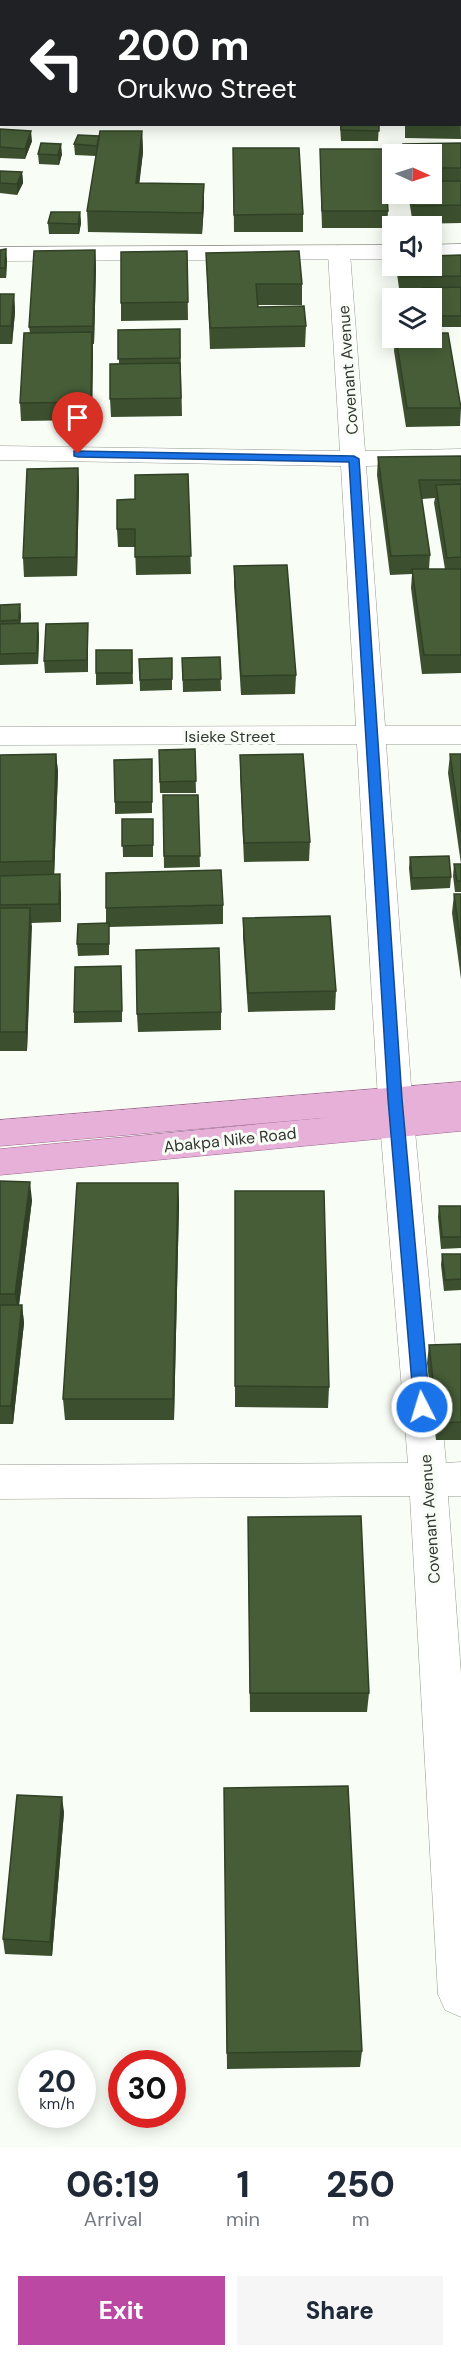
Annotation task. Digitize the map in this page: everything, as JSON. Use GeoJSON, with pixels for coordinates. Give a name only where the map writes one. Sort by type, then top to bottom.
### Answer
{"type":"FeatureCollection","features":[{"type":"Feature","properties":{"kind":"main road","name":"Abakpa Nike Road"},"geometry":{"type":"LineString","coordinates":[[0,1162],[396,1111],[461,1094]]}},
{"type":"Feature","properties":{"kind":"main road","name":"Abakpa Nike Road"},"geometry":{"type":"LineString","coordinates":[[0,1133],[396,1111],[461,1118]]}},
{"type":"Feature","properties":{"kind":"street"},"geometry":{"type":"LineString","coordinates":[[442,252],[461,251]]}},
{"type":"Feature","properties":{"kind":"street"},"geometry":{"type":"LineString","coordinates":[[0,254],[382,252]]}},
{"type":"Feature","properties":{"kind":"street","name":"Covenant Avenue"},"geometry":{"type":"LineString","coordinates":[[339,253],[396,1111],[444,1479],[461,1994]]}},
{"type":"Feature","properties":{"kind":"street"},"geometry":{"type":"LineString","coordinates":[[0,453],[354,459],[461,456]]}},
{"type":"Feature","properties":{"kind":"street","name":"Isieke Street"},"geometry":{"type":"LineString","coordinates":[[0,736],[461,735]]}},
{"type":"Feature","properties":{"kind":"street"},"geometry":{"type":"LineString","coordinates":[[0,1482],[444,1479]]}},
{"type":"Feature","properties":{"kind":"building"},"geometry":{"type":"Polygon","coordinates":[[[341,126],[379,126],[379,131],[341,130],[341,126]]]}},
{"type":"Feature","properties":{"kind":"building"},"geometry":{"type":"Polygon","coordinates":[[[0,129],[31,131],[25,149],[0,147],[0,129]]]}},
{"type":"Feature","properties":{"kind":"building"},"geometry":{"type":"Polygon","coordinates":[[[100,131],[142,131],[136,183],[204,184],[202,213],[87,211],[100,131]]]}},
{"type":"Feature","properties":{"kind":"building"},"geometry":{"type":"Polygon","coordinates":[[[78,135],[99,136],[97,146],[74,144],[78,135]]]}},
{"type":"Feature","properties":{"kind":"building"},"geometry":{"type":"Polygon","coordinates":[[[41,143],[61,144],[58,155],[38,154],[41,143]]]}},
{"type":"Feature","properties":{"kind":"building"},"geometry":{"type":"Polygon","coordinates":[[[461,143],[461,168],[442,168],[442,144],[403,144],[461,143]]]}},
{"type":"Feature","properties":{"kind":"building"},"geometry":{"type":"Polygon","coordinates":[[[233,148],[299,148],[303,214],[234,215],[233,148]]]}},
{"type":"Feature","properties":{"kind":"building"},"geometry":{"type":"Polygon","coordinates":[[[320,149],[382,149],[382,204],[388,204],[388,211],[322,211],[320,149]]]}},
{"type":"Feature","properties":{"kind":"building"},"geometry":{"type":"Polygon","coordinates":[[[0,171],[22,172],[17,184],[0,183],[0,171]]]}},
{"type":"Feature","properties":{"kind":"building"},"geometry":{"type":"Polygon","coordinates":[[[442,181],[461,181],[461,205],[414,206],[414,204],[442,204],[442,181]]]}},
{"type":"Feature","properties":{"kind":"building"},"geometry":{"type":"Polygon","coordinates":[[[51,212],[80,212],[78,224],[48,223],[51,212]]]}},
{"type":"Feature","properties":{"kind":"building"},"geometry":{"type":"Polygon","coordinates":[[[6,249],[5,268],[0,268],[0,250],[6,249]]]}},
{"type":"Feature","properties":{"kind":"building"},"geometry":{"type":"Polygon","coordinates":[[[95,250],[93,326],[29,327],[34,251],[95,250]]]}},
{"type":"Feature","properties":{"kind":"building"},"geometry":{"type":"Polygon","coordinates":[[[187,251],[188,302],[121,303],[121,252],[187,251]]]}},
{"type":"Feature","properties":{"kind":"building"},"geometry":{"type":"Polygon","coordinates":[[[299,251],[302,284],[256,284],[258,307],[304,306],[306,326],[210,328],[206,253],[299,251]]]}},
{"type":"Feature","properties":{"kind":"building"},"geometry":{"type":"Polygon","coordinates":[[[461,255],[461,276],[401,277],[442,276],[442,256],[461,255]]]}},
{"type":"Feature","properties":{"kind":"building"},"geometry":{"type":"Polygon","coordinates":[[[461,287],[461,316],[442,316],[442,288],[422,288],[461,287]]]}},
{"type":"Feature","properties":{"kind":"building"},"geometry":{"type":"Polygon","coordinates":[[[0,294],[14,294],[11,326],[0,326],[0,294]]]}},
{"type":"Feature","properties":{"kind":"building"},"geometry":{"type":"Polygon","coordinates":[[[180,329],[180,358],[118,359],[118,330],[180,329]]]}},
{"type":"Feature","properties":{"kind":"building"},"geometry":{"type":"Polygon","coordinates":[[[92,332],[91,402],[20,403],[24,333],[92,332]]]}},
{"type":"Feature","properties":{"kind":"building"},"geometry":{"type":"Polygon","coordinates":[[[442,333],[448,333],[461,408],[407,408],[398,348],[442,348],[442,333]]]}},
{"type":"Feature","properties":{"kind":"building"},"geometry":{"type":"Polygon","coordinates":[[[180,363],[181,398],[110,399],[110,364],[180,363]]]}},
{"type":"Feature","properties":{"kind":"building"},"geometry":{"type":"Polygon","coordinates":[[[461,456],[461,480],[419,480],[430,555],[391,556],[378,457],[461,456]]]}},
{"type":"Feature","properties":{"kind":"building"},"geometry":{"type":"Polygon","coordinates":[[[78,468],[76,557],[23,558],[27,469],[78,468]]]}},
{"type":"Feature","properties":{"kind":"building"},"geometry":{"type":"Polygon","coordinates":[[[188,474],[191,556],[135,557],[135,529],[117,529],[117,500],[135,499],[135,475],[188,474]]]}},
{"type":"Feature","properties":{"kind":"building"},"geometry":{"type":"Polygon","coordinates":[[[461,484],[461,557],[447,558],[436,485],[461,484]]]}},
{"type":"Feature","properties":{"kind":"building"},"geometry":{"type":"Polygon","coordinates":[[[287,565],[296,675],[241,676],[234,566],[287,565]]]}},
{"type":"Feature","properties":{"kind":"building"},"geometry":{"type":"Polygon","coordinates":[[[412,569],[461,569],[461,655],[424,655],[412,569]]]}},
{"type":"Feature","properties":{"kind":"building"},"geometry":{"type":"Polygon","coordinates":[[[20,604],[19,620],[0,621],[0,605],[20,604]]]}},
{"type":"Feature","properties":{"kind":"building"},"geometry":{"type":"Polygon","coordinates":[[[38,623],[37,653],[0,654],[0,624],[38,623]]]}},
{"type":"Feature","properties":{"kind":"building"},"geometry":{"type":"Polygon","coordinates":[[[88,623],[87,660],[44,661],[46,624],[88,623]]]}},
{"type":"Feature","properties":{"kind":"building"},"geometry":{"type":"Polygon","coordinates":[[[96,650],[132,650],[132,673],[96,673],[96,650]]]}},
{"type":"Feature","properties":{"kind":"building"},"geometry":{"type":"Polygon","coordinates":[[[220,657],[221,679],[183,680],[182,658],[220,657]]]}},
{"type":"Feature","properties":{"kind":"building"},"geometry":{"type":"Polygon","coordinates":[[[172,658],[172,679],[140,680],[139,659],[172,658]]]}},
{"type":"Feature","properties":{"kind":"building"},"geometry":{"type":"Polygon","coordinates":[[[195,749],[196,781],[160,782],[159,750],[195,749]]]}},
{"type":"Feature","properties":{"kind":"building"},"geometry":{"type":"Polygon","coordinates":[[[56,754],[53,861],[0,862],[0,755],[56,754]]]}},
{"type":"Feature","properties":{"kind":"building"},"geometry":{"type":"Polygon","coordinates":[[[303,754],[310,842],[244,843],[240,755],[303,754]]]}},
{"type":"Feature","properties":{"kind":"building"},"geometry":{"type":"Polygon","coordinates":[[[450,754],[461,754],[461,832],[450,754]]]}},
{"type":"Feature","properties":{"kind":"building"},"geometry":{"type":"Polygon","coordinates":[[[152,759],[152,802],[115,802],[114,760],[152,759]]]}},
{"type":"Feature","properties":{"kind":"building"},"geometry":{"type":"Polygon","coordinates":[[[163,795],[198,795],[200,856],[164,856],[163,795]]]}},
{"type":"Feature","properties":{"kind":"building"},"geometry":{"type":"Polygon","coordinates":[[[122,819],[153,819],[153,845],[122,846],[122,819]]]}},
{"type":"Feature","properties":{"kind":"building"},"geometry":{"type":"Polygon","coordinates":[[[449,856],[451,877],[412,878],[410,857],[449,856]]]}},
{"type":"Feature","properties":{"kind":"building"},"geometry":{"type":"Polygon","coordinates":[[[454,864],[461,864],[461,881],[457,881],[454,864]]]}},
{"type":"Feature","properties":{"kind":"building"},"geometry":{"type":"Polygon","coordinates":[[[221,870],[223,905],[106,908],[106,873],[221,870]]]}},
{"type":"Feature","properties":{"kind":"building"},"geometry":{"type":"Polygon","coordinates":[[[60,874],[59,904],[0,905],[0,876],[60,874]]]}},
{"type":"Feature","properties":{"kind":"building"},"geometry":{"type":"Polygon","coordinates":[[[454,894],[461,894],[461,946],[454,894]]]}},
{"type":"Feature","properties":{"kind":"building"},"geometry":{"type":"Polygon","coordinates":[[[0,908],[30,908],[26,1032],[0,1032],[0,908]]]}},
{"type":"Feature","properties":{"kind":"building"},"geometry":{"type":"Polygon","coordinates":[[[330,916],[336,991],[248,993],[243,918],[330,916]]]}},
{"type":"Feature","properties":{"kind":"building"},"geometry":{"type":"Polygon","coordinates":[[[109,923],[109,944],[77,944],[78,924],[109,923]]]}},
{"type":"Feature","properties":{"kind":"building"},"geometry":{"type":"Polygon","coordinates":[[[219,948],[221,1012],[137,1014],[136,950],[219,948]]]}},
{"type":"Feature","properties":{"kind":"building"},"geometry":{"type":"Polygon","coordinates":[[[121,966],[122,1011],[74,1012],[75,967],[121,966]]]}},
{"type":"Feature","properties":{"kind":"building"},"geometry":{"type":"Polygon","coordinates":[[[0,1181],[30,1182],[15,1294],[0,1294],[0,1181]]]}},
{"type":"Feature","properties":{"kind":"building"},"geometry":{"type":"Polygon","coordinates":[[[77,1183],[178,1183],[173,1399],[63,1399],[77,1183]]]}},
{"type":"Feature","properties":{"kind":"building"},"geometry":{"type":"Polygon","coordinates":[[[235,1191],[324,1191],[329,1387],[235,1386],[235,1191]]]}},
{"type":"Feature","properties":{"kind":"building"},"geometry":{"type":"Polygon","coordinates":[[[439,1206],[461,1206],[461,1237],[442,1237],[439,1206]]]}},
{"type":"Feature","properties":{"kind":"building"},"geometry":{"type":"Polygon","coordinates":[[[442,1254],[461,1254],[461,1279],[445,1280],[442,1254]]]}},
{"type":"Feature","properties":{"kind":"building"},"geometry":{"type":"Polygon","coordinates":[[[0,1305],[22,1305],[11,1406],[0,1406],[0,1305]]]}},
{"type":"Feature","properties":{"kind":"building"},"geometry":{"type":"Polygon","coordinates":[[[461,1344],[461,1422],[438,1423],[429,1345],[461,1344]]]}},
{"type":"Feature","properties":{"kind":"building"},"geometry":{"type":"Polygon","coordinates":[[[361,1516],[369,1693],[250,1693],[248,1517],[361,1516]]]}},
{"type":"Feature","properties":{"kind":"building"},"geometry":{"type":"Polygon","coordinates":[[[348,1786],[362,2051],[227,2053],[224,1788],[348,1786]]]}},
{"type":"Feature","properties":{"kind":"building"},"geometry":{"type":"Polygon","coordinates":[[[17,1795],[62,1797],[50,1942],[3,1939],[17,1795]]]}},
{"type":"Feature","properties":{"kind":"route"},"geometry":{"type":"LineString","coordinates":[[78,454],[354,459],[395,1099],[422,1407]]}}]}
